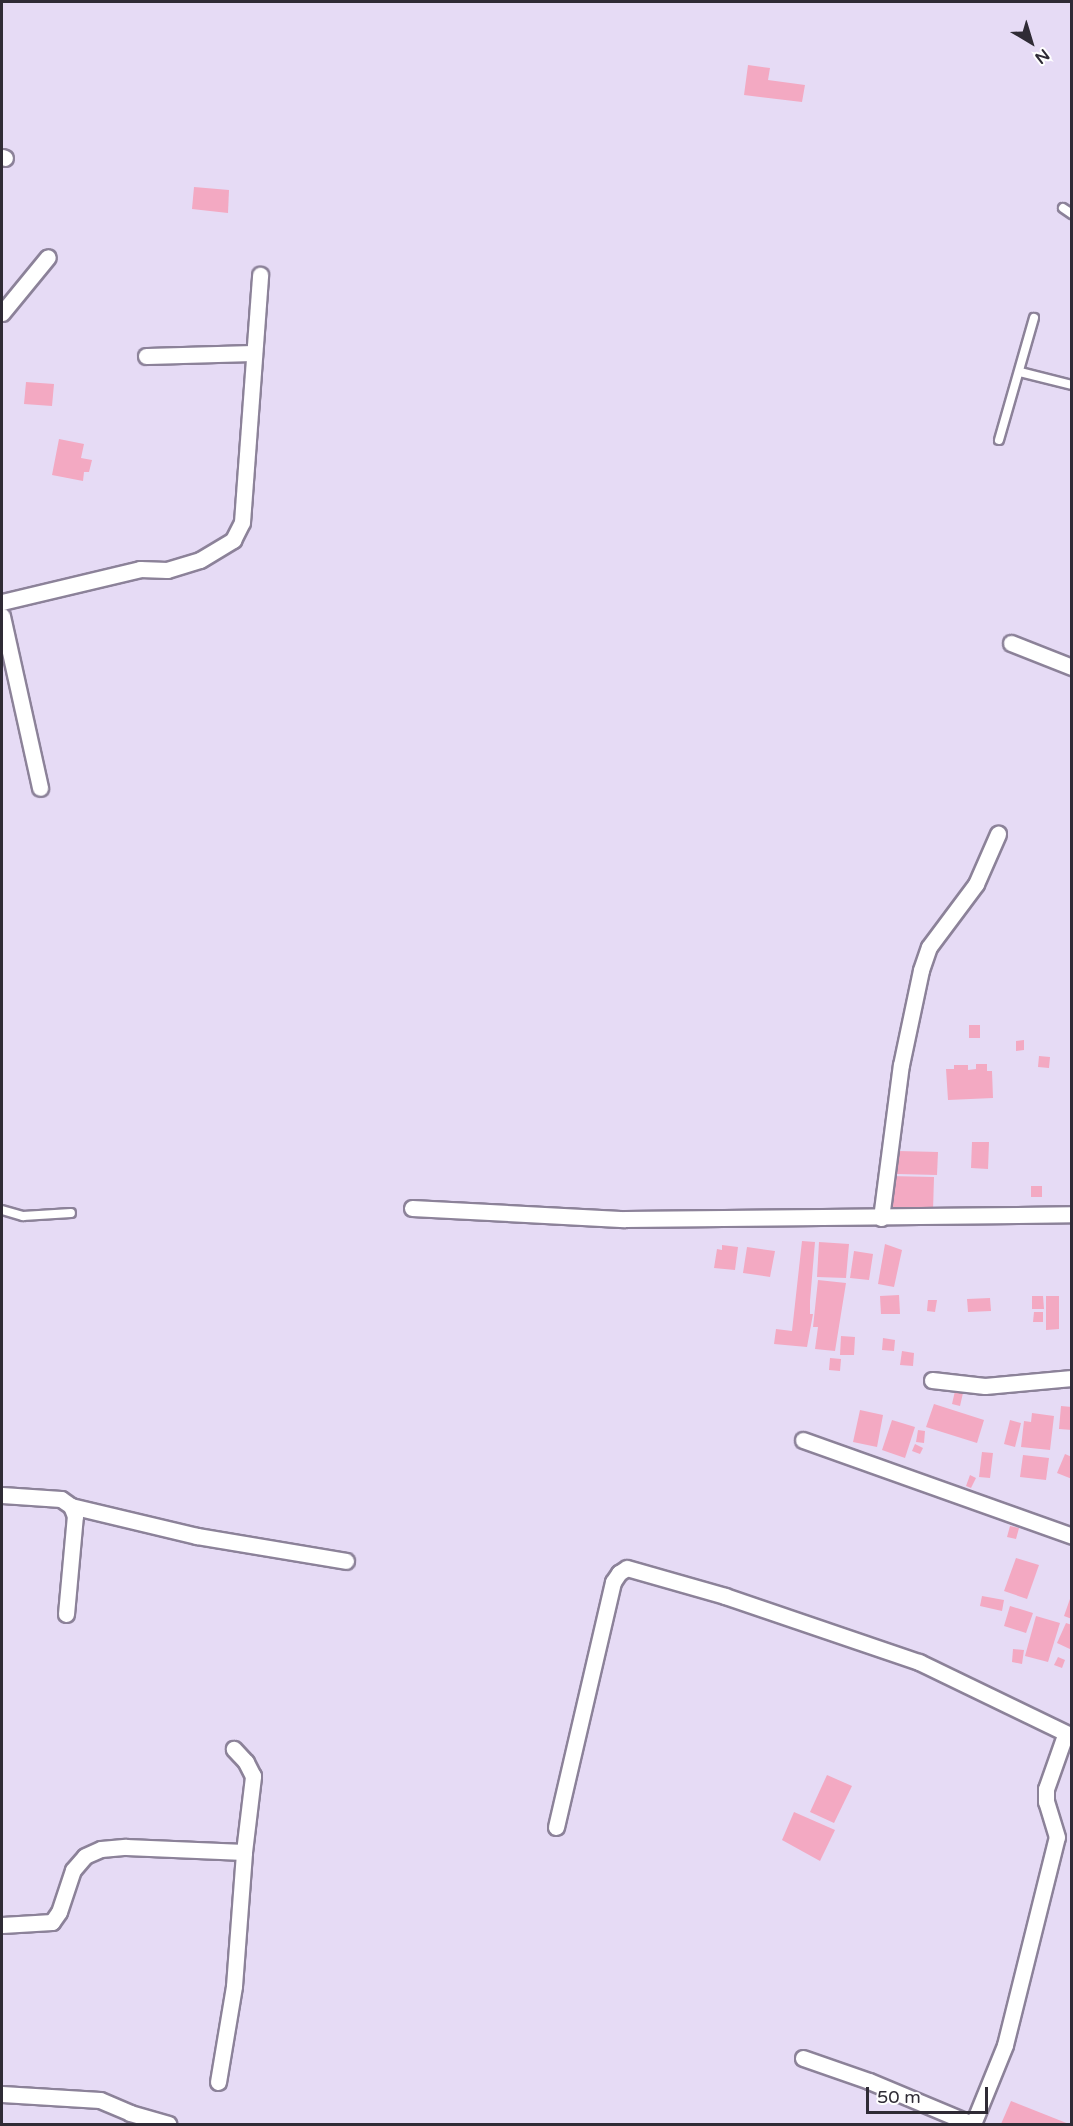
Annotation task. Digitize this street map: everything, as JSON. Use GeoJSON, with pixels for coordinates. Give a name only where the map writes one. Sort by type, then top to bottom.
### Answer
{"type":"FeatureCollection","features":[{"type":"Feature","properties":{"kind":"street"},"geometry":{"type":"LineString","coordinates":[[2,313],[48,257]]}},
{"type":"Feature","properties":{"kind":"street"},"geometry":{"type":"LineString","coordinates":[[2,602],[140,569],[168,570],[200,560],[233,540],[242,522],[260,275]]}},
{"type":"Feature","properties":{"kind":"street"},"geometry":{"type":"LineString","coordinates":[[146,356],[255,353]]}},
{"type":"Feature","properties":{"kind":"street"},"geometry":{"type":"LineString","coordinates":[[2,616],[40,788]]}},
{"type":"Feature","properties":{"kind":"street"},"geometry":{"type":"LineString","coordinates":[[1011,643],[1071,667]]}},
{"type":"Feature","properties":{"kind":"street"},"geometry":{"type":"LineString","coordinates":[[881,1218],[901,1065],[921,970],[929,947],[976,884],[998,834]]}},
{"type":"Feature","properties":{"kind":"street"},"geometry":{"type":"LineString","coordinates":[[412,1208],[625,1219],[881,1218],[1071,1214]]}},
{"type":"Feature","properties":{"kind":"street"},"geometry":{"type":"LineString","coordinates":[[932,1380],[986,1386],[1071,1378]]}},
{"type":"Feature","properties":{"kind":"street"},"geometry":{"type":"LineString","coordinates":[[803,1440],[1071,1536]]}},
{"type":"Feature","properties":{"kind":"street"},"geometry":{"type":"LineString","coordinates":[[2,1495],[62,1499],[71,1506],[197,1536],[346,1562]]}},
{"type":"Feature","properties":{"kind":"street"},"geometry":{"type":"LineString","coordinates":[[66,1614],[75,1516],[71,1506]]}},
{"type":"Feature","properties":{"kind":"street"},"geometry":{"type":"LineString","coordinates":[[556,1827],[613,1582],[619,1573],[627,1568],[725,1596],[919,1662],[1068,1735],[1046,1789],[1046,1802],[1057,1837],[1005,2045],[973,2124],[869,2081],[803,2058]]}},
{"type":"Feature","properties":{"kind":"street"},"geometry":{"type":"LineString","coordinates":[[218,2082],[234,1986],[244,1852],[253,1776],[246,1762],[234,1749]]}},
{"type":"Feature","properties":{"kind":"street"},"geometry":{"type":"LineString","coordinates":[[2,1925],[52,1922],[59,1912],[73,1870],[85,1857],[101,1849],[126,1846],[244,1852]]}},
{"type":"Feature","properties":{"kind":"street"},"geometry":{"type":"LineString","coordinates":[[2,2094],[100,2100],[130,2113],[168,2124]]}},
{"type":"Feature","properties":{"kind":"lane"},"geometry":{"type":"LineString","coordinates":[[1063,208],[1071,214]]}},
{"type":"Feature","properties":{"kind":"lane"},"geometry":{"type":"LineString","coordinates":[[999,440],[1034,318]]}},
{"type":"Feature","properties":{"kind":"lane"},"geometry":{"type":"LineString","coordinates":[[1020,372],[1071,385]]}},
{"type":"Feature","properties":{"kind":"lane"},"geometry":{"type":"LineString","coordinates":[[2,1210],[23,1216],[71,1213]]}},
{"type":"Feature","properties":{"kind":"building"},"geometry":{"type":"Polygon","coordinates":[[[748,65],[770,68],[768,80],[805,85],[802,102],[744,95],[748,65]]]}},
{"type":"Feature","properties":{"kind":"building"},"geometry":{"type":"Polygon","coordinates":[[[194,187],[229,190],[228,213],[192,209],[194,187]]]}},
{"type":"Feature","properties":{"kind":"building"},"geometry":{"type":"Polygon","coordinates":[[[26,382],[54,384],[52,406],[24,404],[26,382]]]}},
{"type":"Feature","properties":{"kind":"building"},"geometry":{"type":"Polygon","coordinates":[[[59,439],[84,444],[81,458],[92,460],[89,472],[84,472],[83,481],[52,475],[59,439]]]}},
{"type":"Feature","properties":{"kind":"building"},"geometry":{"type":"Polygon","coordinates":[[[969,1025],[980,1025],[980,1038],[969,1038],[969,1025]]]}},
{"type":"Feature","properties":{"kind":"building"},"geometry":{"type":"Polygon","coordinates":[[[1024,1040],[1024,1050],[1016,1051],[1016,1041],[1024,1040]]]}},
{"type":"Feature","properties":{"kind":"building"},"geometry":{"type":"Polygon","coordinates":[[[1039,1056],[1050,1057],[1049,1068],[1038,1067],[1039,1056]]]}},
{"type":"Feature","properties":{"kind":"building"},"geometry":{"type":"Polygon","coordinates":[[[976,1064],[987,1064],[987,1071],[992,1071],[993,1098],[948,1100],[946,1069],[954,1069],[954,1065],[968,1065],[968,1070],[976,1069],[976,1064]]]}},
{"type":"Feature","properties":{"kind":"building"},"geometry":{"type":"Polygon","coordinates":[[[972,1142],[989,1142],[988,1169],[971,1168],[972,1142]]]}},
{"type":"Feature","properties":{"kind":"building"},"geometry":{"type":"Polygon","coordinates":[[[898,1151],[938,1152],[937,1175],[897,1174],[898,1151]]]}},
{"type":"Feature","properties":{"kind":"building"},"geometry":{"type":"Polygon","coordinates":[[[889,1176],[934,1177],[933,1211],[888,1211],[889,1176]]]}},
{"type":"Feature","properties":{"kind":"building"},"geometry":{"type":"Polygon","coordinates":[[[1031,1186],[1042,1186],[1042,1197],[1031,1197],[1031,1186]]]}},
{"type":"Feature","properties":{"kind":"building"},"geometry":{"type":"Polygon","coordinates":[[[802,1241],[815,1242],[810,1301],[810,1314],[813,1314],[807,1347],[774,1344],[776,1329],[792,1331],[802,1241]]]}},
{"type":"Feature","properties":{"kind":"building"},"geometry":{"type":"Polygon","coordinates":[[[819,1242],[849,1244],[846,1278],[817,1277],[819,1242]]]}},
{"type":"Feature","properties":{"kind":"building"},"geometry":{"type":"Polygon","coordinates":[[[885,1244],[902,1250],[894,1287],[878,1284],[885,1244]]]}},
{"type":"Feature","properties":{"kind":"building"},"geometry":{"type":"Polygon","coordinates":[[[722,1245],[738,1247],[735,1270],[714,1268],[717,1249],[722,1250],[722,1245]]]}},
{"type":"Feature","properties":{"kind":"building"},"geometry":{"type":"Polygon","coordinates":[[[747,1247],[775,1251],[770,1277],[743,1273],[747,1247]]]}},
{"type":"Feature","properties":{"kind":"building"},"geometry":{"type":"Polygon","coordinates":[[[854,1251],[873,1254],[869,1280],[850,1278],[854,1251]]]}},
{"type":"Feature","properties":{"kind":"building"},"geometry":{"type":"Polygon","coordinates":[[[818,1280],[846,1283],[835,1351],[815,1349],[818,1327],[813,1327],[818,1280]]]}},
{"type":"Feature","properties":{"kind":"building"},"geometry":{"type":"Polygon","coordinates":[[[899,1295],[900,1314],[881,1314],[880,1296],[899,1295]]]}},
{"type":"Feature","properties":{"kind":"building"},"geometry":{"type":"Polygon","coordinates":[[[1032,1296],[1043,1296],[1044,1309],[1032,1309],[1032,1296]]]}},
{"type":"Feature","properties":{"kind":"building"},"geometry":{"type":"Polygon","coordinates":[[[1046,1296],[1059,1296],[1059,1329],[1046,1330],[1046,1296]]]}},
{"type":"Feature","properties":{"kind":"building"},"geometry":{"type":"Polygon","coordinates":[[[990,1298],[991,1311],[968,1312],[967,1299],[990,1298]]]}},
{"type":"Feature","properties":{"kind":"building"},"geometry":{"type":"Polygon","coordinates":[[[928,1300],[937,1300],[935,1312],[927,1311],[928,1300]]]}},
{"type":"Feature","properties":{"kind":"building"},"geometry":{"type":"Polygon","coordinates":[[[1034,1312],[1043,1312],[1043,1322],[1033,1322],[1034,1312]]]}},
{"type":"Feature","properties":{"kind":"building"},"geometry":{"type":"Polygon","coordinates":[[[841,1336],[855,1337],[854,1355],[840,1355],[841,1336]]]}},
{"type":"Feature","properties":{"kind":"building"},"geometry":{"type":"Polygon","coordinates":[[[883,1338],[895,1340],[894,1351],[882,1350],[883,1338]]]}},
{"type":"Feature","properties":{"kind":"building"},"geometry":{"type":"Polygon","coordinates":[[[902,1351],[914,1353],[913,1366],[900,1365],[902,1351]]]}},
{"type":"Feature","properties":{"kind":"building"},"geometry":{"type":"Polygon","coordinates":[[[830,1358],[841,1359],[840,1371],[829,1370],[830,1358]]]}},
{"type":"Feature","properties":{"kind":"building"},"geometry":{"type":"Polygon","coordinates":[[[955,1391],[963,1393],[960,1406],[952,1404],[955,1391]]]}},
{"type":"Feature","properties":{"kind":"building"},"geometry":{"type":"Polygon","coordinates":[[[934,1404],[984,1420],[977,1443],[926,1427],[934,1404]]]}},
{"type":"Feature","properties":{"kind":"building"},"geometry":{"type":"Polygon","coordinates":[[[1061,1406],[1072,1407],[1072,1430],[1059,1429],[1061,1406]]]}},
{"type":"Feature","properties":{"kind":"building"},"geometry":{"type":"Polygon","coordinates":[[[860,1410],[883,1415],[877,1447],[853,1442],[860,1410]]]}},
{"type":"Feature","properties":{"kind":"building"},"geometry":{"type":"Polygon","coordinates":[[[1032,1413],[1054,1416],[1050,1450],[1021,1447],[1024,1421],[1031,1422],[1032,1413]]]}},
{"type":"Feature","properties":{"kind":"building"},"geometry":{"type":"Polygon","coordinates":[[[892,1420],[915,1427],[905,1458],[882,1450],[892,1420]]]}},
{"type":"Feature","properties":{"kind":"building"},"geometry":{"type":"Polygon","coordinates":[[[1010,1420],[1021,1423],[1015,1447],[1004,1444],[1010,1420]]]}},
{"type":"Feature","properties":{"kind":"building"},"geometry":{"type":"Polygon","coordinates":[[[918,1430],[925,1431],[924,1443],[916,1442],[918,1430]]]}},
{"type":"Feature","properties":{"kind":"building"},"geometry":{"type":"Polygon","coordinates":[[[915,1444],[923,1448],[920,1454],[912,1451],[915,1444]]]}},
{"type":"Feature","properties":{"kind":"building"},"geometry":{"type":"Polygon","coordinates":[[[982,1452],[993,1453],[990,1478],[979,1477],[982,1452]]]}},
{"type":"Feature","properties":{"kind":"building"},"geometry":{"type":"Polygon","coordinates":[[[1065,1454],[1072,1457],[1072,1479],[1057,1473],[1065,1454]]]}},
{"type":"Feature","properties":{"kind":"building"},"geometry":{"type":"Polygon","coordinates":[[[1023,1455],[1049,1458],[1046,1480],[1020,1477],[1023,1455]]]}},
{"type":"Feature","properties":{"kind":"building"},"geometry":{"type":"Polygon","coordinates":[[[970,1475],[976,1478],[971,1488],[966,1486],[970,1475]]]}},
{"type":"Feature","properties":{"kind":"building"},"geometry":{"type":"Polygon","coordinates":[[[1010,1526],[1019,1528],[1016,1539],[1007,1537],[1010,1526]]]}},
{"type":"Feature","properties":{"kind":"building"},"geometry":{"type":"Polygon","coordinates":[[[1016,1558],[1039,1565],[1027,1599],[1004,1591],[1016,1558]]]}},
{"type":"Feature","properties":{"kind":"building"},"geometry":{"type":"Polygon","coordinates":[[[982,1596],[1004,1600],[1002,1611],[980,1606],[982,1596]]]}},
{"type":"Feature","properties":{"kind":"building"},"geometry":{"type":"Polygon","coordinates":[[[1072,1596],[1072,1619],[1064,1616],[1072,1596]]]}},
{"type":"Feature","properties":{"kind":"building"},"geometry":{"type":"Polygon","coordinates":[[[1010,1606],[1033,1613],[1026,1633],[1004,1626],[1010,1606]]]}},
{"type":"Feature","properties":{"kind":"building"},"geometry":{"type":"Polygon","coordinates":[[[1036,1616],[1060,1623],[1048,1662],[1025,1656],[1036,1616]]]}},
{"type":"Feature","properties":{"kind":"building"},"geometry":{"type":"Polygon","coordinates":[[[1066,1623],[1072,1625],[1072,1650],[1057,1643],[1066,1623]]]}},
{"type":"Feature","properties":{"kind":"building"},"geometry":{"type":"Polygon","coordinates":[[[1013,1649],[1024,1650],[1022,1664],[1012,1662],[1013,1649]]]}},
{"type":"Feature","properties":{"kind":"building"},"geometry":{"type":"Polygon","coordinates":[[[1058,1657],[1065,1660],[1062,1668],[1054,1665],[1058,1657]]]}},
{"type":"Feature","properties":{"kind":"building"},"geometry":{"type":"Polygon","coordinates":[[[827,1775],[852,1786],[834,1823],[810,1812],[827,1775]]]}},
{"type":"Feature","properties":{"kind":"building"},"geometry":{"type":"Polygon","coordinates":[[[794,1812],[835,1830],[820,1861],[782,1840],[794,1812]]]}},
{"type":"Feature","properties":{"kind":"building"},"geometry":{"type":"Polygon","coordinates":[[[1011,2101],[1069,2124],[1001,2124],[1011,2101]]]}}]}
